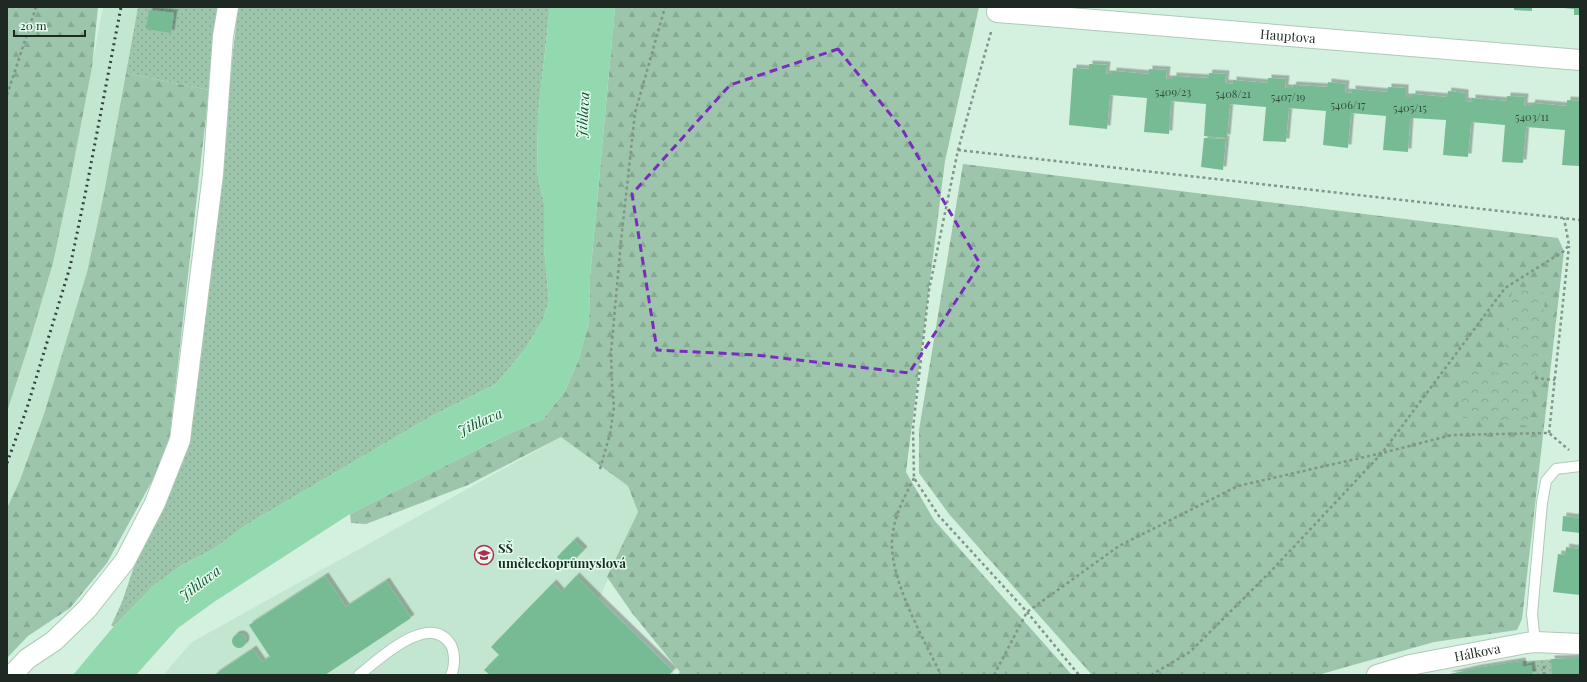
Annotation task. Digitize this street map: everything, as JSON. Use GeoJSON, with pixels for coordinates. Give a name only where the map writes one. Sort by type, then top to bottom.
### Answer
{"type":"FeatureCollection","features":[{"type":"Feature","properties":{"kind":"street"},"geometry":{"type":"LineString","coordinates":[[12,675],[28,659],[54,641],[87,609],[125,561],[155,503],[180,440],[213,174],[223,36],[228,7]]}},
{"type":"Feature","properties":{"kind":"street","name":"Hauptova"},"geometry":{"type":"LineString","coordinates":[[997,10],[1580,60]]}},
{"type":"Feature","properties":{"kind":"street","name":"Hálkova"},"geometry":{"type":"LineString","coordinates":[[1377,675],[1410,665],[1535,642],[1580,644]]}},
{"type":"Feature","properties":{"kind":"lane"},"geometry":{"type":"LineString","coordinates":[[1535,642],[1532,614],[1542,503],[1546,481],[1556,469],[1580,466]]}},
{"type":"Feature","properties":{"kind":"lane"},"geometry":{"type":"LineString","coordinates":[[359,675],[392,649],[408,639],[423,634],[435,633],[444,638],[451,645],[454,657],[453,671],[451,675]]}},
{"type":"Feature","properties":{"kind":"path"},"geometry":{"type":"LineString","coordinates":[[7,95],[36,7]]}},
{"type":"Feature","properties":{"kind":"path"},"geometry":{"type":"LineString","coordinates":[[600,468],[610,434],[614,406],[611,353],[635,113],[665,7]]}},
{"type":"Feature","properties":{"kind":"path"},"geometry":{"type":"LineString","coordinates":[[941,675],[901,589],[892,558],[892,533],[899,507],[914,478],[913,428],[929,290],[958,150],[997,10]]}},
{"type":"Feature","properties":{"kind":"path"},"geometry":{"type":"LineString","coordinates":[[958,150],[1580,220]]}},
{"type":"Feature","properties":{"kind":"path"},"geometry":{"type":"LineString","coordinates":[[1549,433],[1569,245],[1564,218]]}},
{"type":"Feature","properties":{"kind":"path"},"geometry":{"type":"LineString","coordinates":[[1151,675],[1190,652],[1271,571],[1382,453],[1505,288],[1564,251],[1569,245]]}},
{"type":"Feature","properties":{"kind":"path"},"geometry":{"type":"LineString","coordinates":[[1535,378],[1555,380]]}},
{"type":"Feature","properties":{"kind":"path"},"geometry":{"type":"LineString","coordinates":[[994,675],[1027,612],[1119,546],[1238,486],[1382,453],[1452,435],[1549,433],[1570,451]]}},
{"type":"Feature","properties":{"kind":"path"},"geometry":{"type":"LineString","coordinates":[[914,478],[939,516],[1027,612],[1079,675]]}},
{"type":"Feature","properties":{"kind":"highlighted area"},"geometry":{"type":"Polygon","coordinates":[[[838,49],[902,129],[980,264],[909,373],[756,355],[657,350],[632,194],[730,85],[838,49]]]}},
{"type":"Feature","properties":{"kind":"shaded area"},"geometry":{"type":"Polygon","coordinates":[[[103,7],[138,7],[104,193],[87,272],[63,354],[44,414],[20,480],[7,508],[7,412],[29,344],[69,187],[103,7]]]}},
{"type":"Feature","properties":{"kind":"shaded area","name":"SŠ uměleckoprůmyslová"},"geometry":{"type":"Polygon","coordinates":[[[561,437],[628,486],[638,512],[599,599],[676,675],[163,675],[192,642],[561,437]]]}},
{"type":"Feature","properties":{"kind":"green space"},"geometry":{"type":"Polygon","coordinates":[[[7,7],[98,7],[92,67],[53,263],[7,412],[7,7]]]}},
{"type":"Feature","properties":{"kind":"green space"},"geometry":{"type":"Polygon","coordinates":[[[138,7],[220,7],[209,90],[126,73],[138,7]]]}},
{"type":"Feature","properties":{"kind":"green space"},"geometry":{"type":"Polygon","coordinates":[[[238,7],[550,7],[538,114],[537,172],[544,203],[544,248],[549,301],[543,320],[526,348],[496,384],[430,417],[246,525],[212,550],[182,565],[153,586],[114,626],[111,626],[122,602],[138,555],[172,489],[183,457],[193,418],[238,7]]]}},
{"type":"Feature","properties":{"kind":"green space"},"geometry":{"type":"Polygon","coordinates":[[[615,7],[979,7],[945,161],[906,472],[934,520],[1072,675],[678,675],[680,672],[632,613],[607,577],[638,512],[628,486],[561,437],[468,485],[366,524],[351,523],[350,514],[504,436],[543,419],[565,391],[578,361],[589,322],[590,278],[615,7]]]}},
{"type":"Feature","properties":{"kind":"green space"},"geometry":{"type":"Polygon","coordinates":[[[126,73],[209,90],[168,452],[107,563],[70,608],[28,636],[7,658],[7,508],[20,480],[44,414],[87,272],[104,193],[126,73]]]}},
{"type":"Feature","properties":{"kind":"green space"},"geometry":{"type":"Polygon","coordinates":[[[963,164],[1558,238],[1564,251],[1522,619],[1517,630],[1434,642],[1318,675],[1092,675],[949,514],[919,473],[919,430],[963,164]]]}},
{"type":"Feature","properties":{"kind":"green space"},"geometry":{"type":"Polygon","coordinates":[[[1512,289],[1546,293],[1529,426],[1457,417],[1463,369],[1501,373],[1512,289]]]}},
{"type":"Feature","properties":{"kind":"green space"},"geometry":{"type":"Polygon","coordinates":[[[1580,658],[1580,675],[1444,675],[1522,661],[1580,658]]]}},
{"type":"Feature","properties":{"kind":"water","name":"Jihlava"},"geometry":{"type":"Polygon","coordinates":[[[550,7],[615,7],[590,278],[589,322],[578,361],[565,391],[543,419],[504,436],[350,514],[214,602],[178,628],[136,675],[73,675],[114,626],[153,586],[182,565],[212,550],[246,525],[430,417],[496,384],[526,348],[543,320],[549,301],[544,248],[544,203],[537,172],[538,114],[550,7]]]}},
{"type":"Feature","properties":{"kind":"building"},"geometry":{"type":"Polygon","coordinates":[[[1514,7],[1532,7],[1532,11],[1514,10],[1514,7]]]}},
{"type":"Feature","properties":{"kind":"building"},"geometry":{"type":"Polygon","coordinates":[[[1563,7],[1580,7],[1580,15],[1574,15],[1574,9],[1563,7]]]}},
{"type":"Feature","properties":{"kind":"building"},"geometry":{"type":"Polygon","coordinates":[[[149,10],[174,13],[171,33],[146,29],[149,10]]]}},
{"type":"Feature","properties":{"kind":"building"},"geometry":{"type":"Polygon","coordinates":[[[1089,64],[1107,65],[1106,74],[1113,74],[1113,71],[1149,74],[1149,69],[1167,70],[1166,79],[1173,79],[1173,76],[1208,78],[1209,73],[1226,74],[1225,83],[1233,84],[1233,80],[1268,83],[1268,78],[1286,79],[1285,88],[1292,88],[1293,85],[1328,87],[1328,82],[1346,84],[1345,92],[1352,93],[1352,89],[1388,92],[1388,87],[1405,88],[1405,97],[1412,97],[1412,94],[1447,97],[1448,91],[1465,93],[1465,101],[1472,102],[1472,98],[1507,101],[1507,96],[1525,97],[1524,106],[1531,106],[1532,103],[1567,106],[1567,100],[1580,101],[1580,166],[1562,165],[1565,130],[1526,127],[1523,163],[1502,162],[1505,125],[1471,122],[1468,157],[1443,155],[1446,120],[1412,118],[1410,120],[1408,152],[1383,150],[1386,116],[1351,113],[1348,148],[1323,145],[1326,111],[1289,108],[1286,142],[1263,141],[1266,107],[1230,104],[1227,138],[1204,136],[1206,104],[1171,101],[1169,134],[1144,132],[1147,98],[1110,95],[1107,129],[1069,125],[1073,68],[1089,69],[1089,64]]]}},
{"type":"Feature","properties":{"kind":"building"},"geometry":{"type":"Polygon","coordinates":[[[1204,138],[1226,139],[1223,170],[1201,167],[1204,138]]]}},
{"type":"Feature","properties":{"kind":"building"},"geometry":{"type":"Polygon","coordinates":[[[1563,516],[1580,518],[1580,533],[1562,531],[1563,516]]]}},
{"type":"Feature","properties":{"kind":"building"},"geometry":{"type":"Polygon","coordinates":[[[574,540],[584,550],[567,567],[557,557],[574,540]]]}},
{"type":"Feature","properties":{"kind":"building"},"geometry":{"type":"Polygon","coordinates":[[[1579,542],[1580,595],[1553,592],[1558,554],[1565,555],[1566,547],[1578,549],[1579,542]]]}},
{"type":"Feature","properties":{"kind":"building"},"geometry":{"type":"Polygon","coordinates":[[[325,576],[346,607],[386,581],[411,618],[325,675],[214,675],[253,649],[262,662],[270,657],[249,625],[325,576]]]}},
{"type":"Feature","properties":{"kind":"building"},"geometry":{"type":"Polygon","coordinates":[[[576,576],[673,671],[669,675],[490,675],[484,670],[499,655],[491,647],[553,583],[561,592],[576,576]]]}},
{"type":"Feature","properties":{"kind":"building"},"geometry":{"type":"Polygon","coordinates":[[[239,634],[244,636],[246,641],[244,646],[239,648],[234,646],[232,641],[234,636],[239,634]]]}},
{"type":"Feature","properties":{"kind":"building"},"geometry":{"type":"Polygon","coordinates":[[[1580,658],[1580,675],[1552,675],[1551,659],[1580,658]]]}},
{"type":"Feature","properties":{"kind":"building"},"geometry":{"type":"Polygon","coordinates":[[[1522,661],[1523,667],[1531,665],[1533,675],[1447,675],[1478,668],[1522,661]]]}},
{"type":"Feature","properties":{"kind":"railway"},"geometry":{"type":"LineString","coordinates":[[7,463],[27,408],[70,267],[121,7]]}},
{"type":"Feature","properties":{"kind":"place","name":"SŠ uměleckoprůmyslová"},"geometry":{"type":"Point","coordinates":[484,555]}}]}
